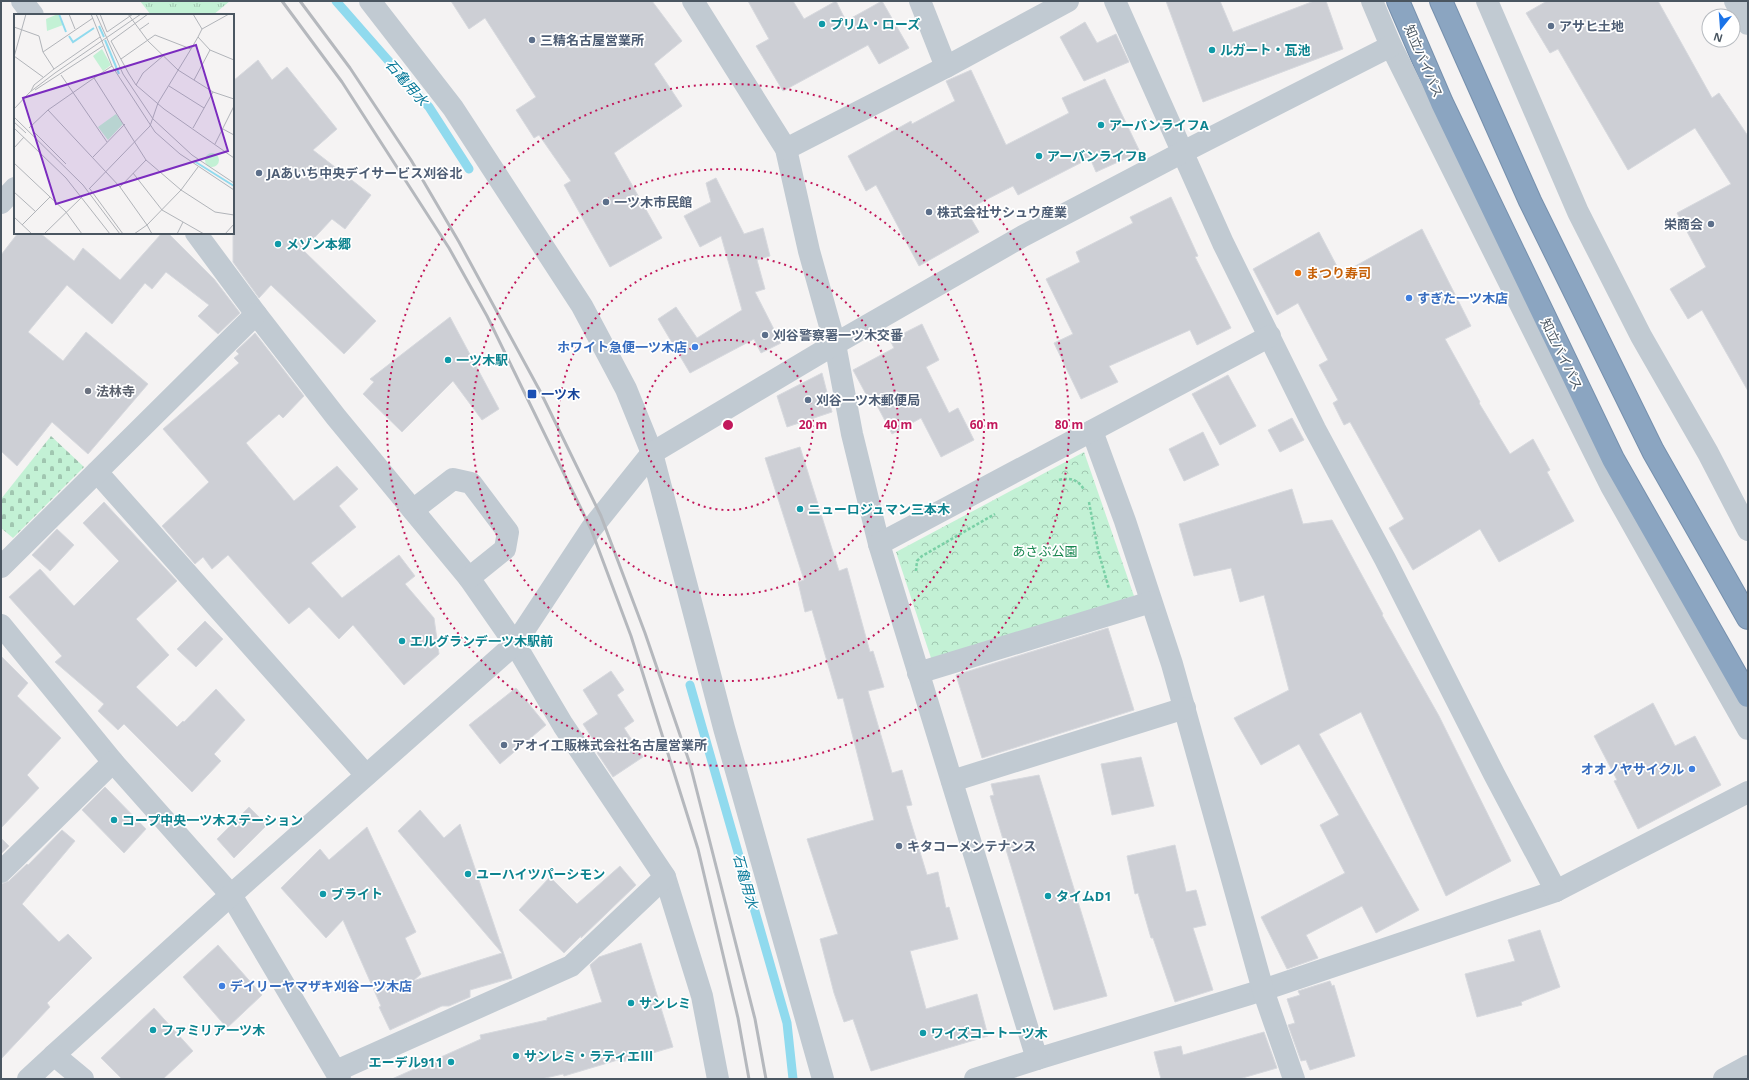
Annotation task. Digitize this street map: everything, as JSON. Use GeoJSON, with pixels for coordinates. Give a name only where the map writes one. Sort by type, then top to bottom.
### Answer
{"type":"FeatureCollection","features":[{"type":"Feature","properties":{"kind":"highway","name":"知立バイパス"},"geometry":{"type":"LineString","coordinates":[[1398,1],[1442,103],[1613,459],[1748,696]]}},
{"type":"Feature","properties":{"kind":"highway"},"geometry":{"type":"LineString","coordinates":[[1441,1],[1530,201],[1653,451],[1748,618]]}},
{"type":"Feature","properties":{"kind":"street"},"geometry":{"type":"LineString","coordinates":[[22,1],[32,14]]}},
{"type":"Feature","properties":{"kind":"street"},"geometry":{"type":"LineString","coordinates":[[370,1],[453,108],[582,306],[626,389],[652,453],[724,728],[822,1079]]}},
{"type":"Feature","properties":{"kind":"street"},"geometry":{"type":"LineString","coordinates":[[693,1],[786,149],[809,251],[835,344],[852,434],[879,544],[990,910],[1037,1059]]}},
{"type":"Feature","properties":{"kind":"street"},"geometry":{"type":"LineString","coordinates":[[920,1],[946,67]]}},
{"type":"Feature","properties":{"kind":"street"},"geometry":{"type":"LineString","coordinates":[[786,149],[946,67],[1068,1]]}},
{"type":"Feature","properties":{"kind":"street"},"geometry":{"type":"LineString","coordinates":[[1115,1],[1223,243],[1270,336],[1314,429],[1385,559],[1494,774],[1556,891]]}},
{"type":"Feature","properties":{"kind":"street"},"geometry":{"type":"LineString","coordinates":[[1372,1],[1391,46],[1611,486],[1748,729]]}},
{"type":"Feature","properties":{"kind":"street"},"geometry":{"type":"LineString","coordinates":[[1487,1],[1578,212],[1641,336],[1708,453],[1748,530]]}},
{"type":"Feature","properties":{"kind":"street"},"geometry":{"type":"LineString","coordinates":[[1735,1],[1748,24]]}},
{"type":"Feature","properties":{"kind":"street"},"geometry":{"type":"LineString","coordinates":[[28,1079],[231,895],[515,644],[591,529],[652,453],[835,344],[1023,236],[1183,152],[1391,46]]}},
{"type":"Feature","properties":{"kind":"street"},"geometry":{"type":"LineString","coordinates":[[1,202],[14,189]]}},
{"type":"Feature","properties":{"kind":"street"},"geometry":{"type":"LineString","coordinates":[[197,234],[256,314],[336,417],[469,578],[515,644],[563,725],[665,877],[702,996],[718,1079]]}},
{"type":"Feature","properties":{"kind":"street"},"geometry":{"type":"LineString","coordinates":[[1,567],[256,314]]}},
{"type":"Feature","properties":{"kind":"street"},"geometry":{"type":"LineString","coordinates":[[879,544],[1270,336]]}},
{"type":"Feature","properties":{"kind":"street"},"geometry":{"type":"LineString","coordinates":[[1092,431],[1125,521],[1185,708],[1263,990],[1294,1079]]}},
{"type":"Feature","properties":{"kind":"street"},"geometry":{"type":"LineString","coordinates":[[97,472],[366,775]]}},
{"type":"Feature","properties":{"kind":"street"},"geometry":{"type":"LineString","coordinates":[[413,510],[453,479],[471,483],[508,532],[505,549],[469,578]]}},
{"type":"Feature","properties":{"kind":"street"},"geometry":{"type":"LineString","coordinates":[[918,673],[1151,602]]}},
{"type":"Feature","properties":{"kind":"street"},"geometry":{"type":"LineString","coordinates":[[1,625],[113,762],[231,895],[338,1075],[571,966],[665,877]]}},
{"type":"Feature","properties":{"kind":"street"},"geometry":{"type":"LineString","coordinates":[[952,781],[1185,708]]}},
{"type":"Feature","properties":{"kind":"street"},"geometry":{"type":"LineString","coordinates":[[1,872],[113,762]]}},
{"type":"Feature","properties":{"kind":"street"},"geometry":{"type":"LineString","coordinates":[[975,1079],[1263,990],[1556,891],[1748,792]]}},
{"type":"Feature","properties":{"kind":"street"},"geometry":{"type":"LineString","coordinates":[[54,1055],[83,1079]]}},
{"type":"Feature","properties":{"kind":"street"},"geometry":{"type":"LineString","coordinates":[[1724,1079],[1748,1066]]}},
{"type":"Feature","properties":{"kind":"path"},"geometry":{"type":"LineString","coordinates":[[1055,480],[1068,478],[1080,483],[1088,497],[1107,585],[1119,612]]}},
{"type":"Feature","properties":{"kind":"path"},"geometry":{"type":"LineString","coordinates":[[916,576],[917,561],[922,556],[1001,510]]}},
{"type":"Feature","properties":{"kind":"green space"},"geometry":{"type":"Polygon","coordinates":[[[140,1],[230,1],[214,14],[150,14],[140,1]]]}},
{"type":"Feature","properties":{"kind":"green space"},"geometry":{"type":"Polygon","coordinates":[[[51,436],[84,467],[13,538],[1,528],[1,499],[51,436]]]}},
{"type":"Feature","properties":{"kind":"green space","name":"あさぶ公園"},"geometry":{"type":"Polygon","coordinates":[[[1084,452],[1134,596],[932,661],[896,552],[1084,452]]]}},
{"type":"Feature","properties":{"kind":"building"},"geometry":{"type":"Polygon","coordinates":[[[451,1],[652,1],[682,41],[654,64],[682,106],[614,153],[662,238],[610,267],[564,185],[571,181],[539,135],[534,138],[516,110],[536,97],[485,18],[469,29],[451,1]]]}},
{"type":"Feature","properties":{"kind":"building"},"geometry":{"type":"Polygon","coordinates":[[[748,1],[793,1],[804,19],[836,1],[846,21],[882,1],[909,48],[879,64],[868,45],[783,91],[756,46],[769,39],[748,1]]]}},
{"type":"Feature","properties":{"kind":"building"},"geometry":{"type":"Polygon","coordinates":[[[1166,1],[1220,1],[1233,32],[1314,1],[1326,1],[1343,49],[1203,102],[1166,1]]]}},
{"type":"Feature","properties":{"kind":"building"},"geometry":{"type":"Polygon","coordinates":[[[1547,1],[1658,1],[1712,98],[1719,93],[1748,136],[1748,391],[1702,310],[1688,319],[1670,289],[1706,267],[1677,213],[1731,184],[1695,128],[1628,170],[1558,49],[1550,53],[1526,13],[1547,1]]]}},
{"type":"Feature","properties":{"kind":"building"},"geometry":{"type":"Polygon","coordinates":[[[1085,22],[1097,43],[1116,34],[1129,62],[1084,81],[1060,37],[1085,22]]]}},
{"type":"Feature","properties":{"kind":"building"},"geometry":{"type":"Polygon","coordinates":[[[258,60],[272,80],[287,67],[337,129],[313,150],[371,195],[345,229],[332,219],[303,250],[376,321],[344,354],[271,285],[259,298],[233,262],[234,80],[258,60]]]}},
{"type":"Feature","properties":{"kind":"building"},"geometry":{"type":"Polygon","coordinates":[[[971,70],[1006,145],[1069,113],[1062,98],[1105,79],[1140,152],[1096,172],[1090,158],[1018,195],[1013,186],[966,210],[979,232],[919,266],[876,185],[866,191],[848,156],[911,121],[912,124],[955,101],[946,81],[971,70]]]}},
{"type":"Feature","properties":{"kind":"building"},"geometry":{"type":"Polygon","coordinates":[[[716,178],[744,234],[763,228],[770,256],[757,260],[765,289],[755,292],[781,343],[761,353],[754,339],[690,373],[658,319],[676,307],[697,338],[742,310],[721,236],[700,247],[684,216],[711,202],[706,183],[716,178]]]}},
{"type":"Feature","properties":{"kind":"building"},"geometry":{"type":"Polygon","coordinates":[[[1171,197],[1198,256],[1195,257],[1231,328],[1197,345],[1190,330],[1109,366],[1118,382],[1081,399],[1054,343],[1073,334],[1046,279],[1080,262],[1076,252],[1133,223],[1130,217],[1171,197]]]}},
{"type":"Feature","properties":{"kind":"building"},"geometry":{"type":"Polygon","coordinates":[[[1422,229],[1471,326],[1445,339],[1480,402],[1479,403],[1510,454],[1533,439],[1550,470],[1547,472],[1574,521],[1499,562],[1480,529],[1413,570],[1389,528],[1404,519],[1350,422],[1344,425],[1333,403],[1338,400],[1319,365],[1328,360],[1298,303],[1277,315],[1253,269],[1319,232],[1341,274],[1422,229]]]}},
{"type":"Feature","properties":{"kind":"building"},"geometry":{"type":"Polygon","coordinates":[[[17,234],[41,234],[74,261],[83,248],[120,280],[161,234],[169,234],[214,279],[240,313],[218,334],[198,316],[209,305],[166,272],[152,289],[145,283],[112,324],[67,285],[28,332],[63,361],[86,332],[148,384],[88,454],[52,422],[17,466],[1,451],[1,255],[17,234]]]}},
{"type":"Feature","properties":{"kind":"building"},"geometry":{"type":"Polygon","coordinates":[[[450,317],[499,409],[482,420],[453,381],[402,432],[363,394],[374,382],[370,379],[450,317]]]}},
{"type":"Feature","properties":{"kind":"building"},"geometry":{"type":"Polygon","coordinates":[[[922,324],[939,360],[926,367],[949,413],[958,408],[974,440],[941,457],[921,418],[892,434],[872,396],[868,398],[853,370],[894,348],[890,340],[922,324]]]}},
{"type":"Feature","properties":{"kind":"building"},"geometry":{"type":"Polygon","coordinates":[[[255,333],[304,396],[283,418],[279,414],[246,443],[294,501],[337,466],[358,489],[339,506],[356,527],[311,563],[342,598],[399,555],[415,576],[405,584],[434,618],[439,654],[404,685],[353,625],[339,639],[309,607],[289,624],[228,555],[212,569],[203,557],[195,564],[162,526],[209,482],[163,429],[239,363],[234,358],[239,354],[236,351],[255,333]]]}},
{"type":"Feature","properties":{"kind":"building"},"geometry":{"type":"Polygon","coordinates":[[[822,373],[832,412],[787,427],[777,396],[822,373]]]}},
{"type":"Feature","properties":{"kind":"building"},"geometry":{"type":"Polygon","coordinates":[[[1228,375],[1256,426],[1220,445],[1192,394],[1228,375]]]}},
{"type":"Feature","properties":{"kind":"building"},"geometry":{"type":"Polygon","coordinates":[[[1292,418],[1304,440],[1280,452],[1268,430],[1292,418]]]}},
{"type":"Feature","properties":{"kind":"building"},"geometry":{"type":"Polygon","coordinates":[[[1203,432],[1219,465],[1184,481],[1169,449],[1203,432]]]}},
{"type":"Feature","properties":{"kind":"building"},"geometry":{"type":"Polygon","coordinates":[[[800,447],[839,571],[847,568],[870,652],[873,651],[884,687],[868,691],[892,773],[902,770],[912,805],[906,806],[927,875],[938,872],[946,908],[949,907],[958,939],[910,951],[926,1009],[977,994],[988,1036],[871,1071],[853,1019],[844,1022],[834,993],[820,939],[838,934],[807,839],[874,820],[843,698],[838,699],[812,610],[805,612],[798,582],[804,580],[765,458],[800,447]]]}},
{"type":"Feature","properties":{"kind":"building"},"geometry":{"type":"Polygon","coordinates":[[[1292,489],[1303,524],[1332,520],[1383,614],[1382,615],[1439,716],[1511,861],[1446,896],[1361,712],[1319,734],[1419,910],[1376,933],[1362,906],[1306,935],[1318,958],[1287,969],[1261,917],[1345,873],[1320,825],[1339,815],[1299,744],[1261,765],[1234,718],[1289,690],[1264,595],[1240,602],[1231,568],[1194,576],[1179,524],[1292,489]]]}},
{"type":"Feature","properties":{"kind":"building"},"geometry":{"type":"Polygon","coordinates":[[[104,502],[177,581],[136,619],[169,655],[136,687],[177,727],[183,721],[184,722],[216,689],[245,720],[214,754],[221,761],[192,792],[124,724],[118,730],[98,711],[104,704],[55,662],[62,656],[9,597],[40,569],[74,606],[119,561],[83,523],[104,502]]]}},
{"type":"Feature","properties":{"kind":"building"},"geometry":{"type":"Polygon","coordinates":[[[57,529],[74,545],[50,571],[32,555],[57,529]]]}},
{"type":"Feature","properties":{"kind":"building"},"geometry":{"type":"Polygon","coordinates":[[[205,621],[223,639],[196,667],[177,649],[205,621]]]}},
{"type":"Feature","properties":{"kind":"building"},"geometry":{"type":"Polygon","coordinates":[[[1108,628],[1134,710],[982,758],[956,675],[1108,628]]]}},
{"type":"Feature","properties":{"kind":"building"},"geometry":{"type":"Polygon","coordinates":[[[1,656],[28,683],[17,696],[61,738],[27,775],[39,788],[1,828],[1,656]]]}},
{"type":"Feature","properties":{"kind":"building"},"geometry":{"type":"Polygon","coordinates":[[[611,671],[624,690],[617,695],[634,721],[624,728],[643,757],[613,777],[597,753],[600,750],[583,724],[598,714],[583,690],[611,671]]]}},
{"type":"Feature","properties":{"kind":"building","name":"アオイ工販株式会社名古屋営業所"},"geometry":{"type":"Polygon","coordinates":[[[516,688],[546,725],[500,764],[469,725],[516,688]]]}},
{"type":"Feature","properties":{"kind":"building"},"geometry":{"type":"Polygon","coordinates":[[[1653,703],[1675,746],[1695,736],[1721,785],[1638,829],[1614,781],[1617,780],[1594,736],[1653,703]]]}},
{"type":"Feature","properties":{"kind":"building"},"geometry":{"type":"Polygon","coordinates":[[[1141,757],[1154,806],[1112,815],[1101,764],[1141,757]]]}},
{"type":"Feature","properties":{"kind":"building","name":"タイムD1"},"geometry":{"type":"Polygon","coordinates":[[[1039,775],[1107,996],[1054,1010],[990,796],[994,795],[991,784],[1039,775]]]}},
{"type":"Feature","properties":{"kind":"building","name":"コープ中央一ツ木ステーション"},"geometry":{"type":"Polygon","coordinates":[[[105,787],[146,829],[124,853],[82,810],[105,787]]]}},
{"type":"Feature","properties":{"kind":"building"},"geometry":{"type":"Polygon","coordinates":[[[249,807],[267,825],[234,858],[217,839],[249,807]]]}},
{"type":"Feature","properties":{"kind":"building"},"geometry":{"type":"Polygon","coordinates":[[[420,810],[444,838],[460,824],[512,978],[470,990],[470,997],[449,1006],[442,1006],[390,1030],[343,920],[326,938],[281,888],[320,849],[329,860],[367,827],[416,932],[405,938],[421,974],[413,981],[502,953],[398,831],[420,810]]]}},
{"type":"Feature","properties":{"kind":"building"},"geometry":{"type":"Polygon","coordinates":[[[62,830],[75,841],[22,904],[59,942],[68,934],[92,958],[47,1003],[50,1007],[1,1059],[1,884],[9,881],[27,864],[28,865],[62,830]]]}},
{"type":"Feature","properties":{"kind":"building"},"geometry":{"type":"Polygon","coordinates":[[[1,838],[9,846],[1,854],[1,838]]]}},
{"type":"Feature","properties":{"kind":"building"},"geometry":{"type":"Polygon","coordinates":[[[1175,845],[1186,892],[1196,890],[1206,925],[1193,928],[1213,990],[1175,1002],[1153,938],[1151,938],[1138,893],[1135,894],[1127,856],[1175,845]]]}},
{"type":"Feature","properties":{"kind":"building"},"geometry":{"type":"Polygon","coordinates":[[[620,866],[636,885],[564,953],[519,910],[550,877],[577,904],[620,866]]]}},
{"type":"Feature","properties":{"kind":"building"},"geometry":{"type":"Polygon","coordinates":[[[1540,930],[1560,987],[1521,1002],[1522,1005],[1477,1017],[1465,974],[1515,961],[1508,940],[1540,930]]]}},
{"type":"Feature","properties":{"kind":"building"},"geometry":{"type":"Polygon","coordinates":[[[641,943],[673,1047],[622,1062],[621,1059],[564,1076],[563,1074],[541,1079],[392,1079],[481,1039],[480,1035],[547,1020],[547,1018],[602,1002],[590,965],[599,957],[641,943]]]}},
{"type":"Feature","properties":{"kind":"building","name":"デイリーヤマザキ刈谷一ツ木店"},"geometry":{"type":"Polygon","coordinates":[[[218,945],[262,995],[227,1028],[183,977],[218,945]]]}},
{"type":"Feature","properties":{"kind":"building"},"geometry":{"type":"Polygon","coordinates":[[[1330,981],[1332,986],[1334,985],[1355,1056],[1310,1070],[1306,1060],[1301,1061],[1288,1025],[1295,1023],[1287,999],[1300,995],[1298,991],[1330,981]]]}},
{"type":"Feature","properties":{"kind":"building","name":"ファミリア一ツ木"},"geometry":{"type":"Polygon","coordinates":[[[154,1008],[193,1051],[163,1079],[122,1079],[101,1058],[154,1008]]]}},
{"type":"Feature","properties":{"kind":"building"},"geometry":{"type":"Polygon","coordinates":[[[1264,1032],[1277,1068],[1239,1079],[1161,1079],[1154,1052],[1181,1046],[1183,1055],[1264,1032]]]}},
{"type":"Feature","properties":{"kind":"waterway","name":"石亀用水"},"geometry":{"type":"LineString","coordinates":[[336,1],[429,107],[469,169]]}},
{"type":"Feature","properties":{"kind":"waterway","name":"石亀用水"},"geometry":{"type":"LineString","coordinates":[[690,685],[787,1023],[793,1079]]}},
{"type":"Feature","properties":{"kind":"railway"},"geometry":{"type":"LineString","coordinates":[[282,1],[342,82],[449,248],[487,316],[591,529],[631,636],[698,849],[738,1018],[749,1079]]}},
{"type":"Feature","properties":{"kind":"railway"},"geometry":{"type":"LineString","coordinates":[[300,1],[350,68],[411,160],[459,242],[540,391],[601,516],[645,633],[690,764],[755,1019],[766,1079]]}},
{"type":"Feature","properties":{"kind":"place","name":"プリム・ローズ"},"geometry":{"type":"Point","coordinates":[822,24]}},
{"type":"Feature","properties":{"kind":"place","name":"アサヒ土地"},"geometry":{"type":"Point","coordinates":[1551,26]}},
{"type":"Feature","properties":{"kind":"place","name":"三精名古屋営業所"},"geometry":{"type":"Point","coordinates":[532,40]}},
{"type":"Feature","properties":{"kind":"place","name":"ルガート・瓦池"},"geometry":{"type":"Point","coordinates":[1212,50]}},
{"type":"Feature","properties":{"kind":"place","name":"アーバンライフA"},"geometry":{"type":"Point","coordinates":[1101,125]}},
{"type":"Feature","properties":{"kind":"place","name":"アーバンライフB"},"geometry":{"type":"Point","coordinates":[1039,156]}},
{"type":"Feature","properties":{"kind":"place","name":"JAあいち中央デイサービス刈谷北"},"geometry":{"type":"Point","coordinates":[259,173]}},
{"type":"Feature","properties":{"kind":"place","name":"一ツ木市民館"},"geometry":{"type":"Point","coordinates":[606,202]}},
{"type":"Feature","properties":{"kind":"place","name":"株式会社サシュウ産業"},"geometry":{"type":"Point","coordinates":[929,212]}},
{"type":"Feature","properties":{"kind":"place","name":"栄商会"},"geometry":{"type":"Point","coordinates":[1711,224]}},
{"type":"Feature","properties":{"kind":"place","name":"メゾン本郷"},"geometry":{"type":"Point","coordinates":[278,244]}},
{"type":"Feature","properties":{"kind":"place","name":"まつり寿司"},"geometry":{"type":"Point","coordinates":[1298,273]}},
{"type":"Feature","properties":{"kind":"place","name":"すぎた一ツ木店"},"geometry":{"type":"Point","coordinates":[1409,298]}},
{"type":"Feature","properties":{"kind":"place","name":"刈谷警察署一ツ木交番"},"geometry":{"type":"Point","coordinates":[765,335]}},
{"type":"Feature","properties":{"kind":"place","name":"ホワイト急便一ツ木店"},"geometry":{"type":"Point","coordinates":[695,347]}},
{"type":"Feature","properties":{"kind":"place","name":"一ツ木駅"},"geometry":{"type":"Point","coordinates":[448,360]}},
{"type":"Feature","properties":{"kind":"place","name":"法林寺"},"geometry":{"type":"Point","coordinates":[88,391]}},
{"type":"Feature","properties":{"kind":"place","name":"一ツ木"},"geometry":{"type":"Point","coordinates":[532,394]}},
{"type":"Feature","properties":{"kind":"place","name":"刈谷一ツ木郵便局"},"geometry":{"type":"Point","coordinates":[808,400]}},
{"type":"Feature","properties":{"kind":"place","name":"ニューロジュマン三本木"},"geometry":{"type":"Point","coordinates":[800,509]}},
{"type":"Feature","properties":{"kind":"place","name":"エルグランデ一ツ木駅前"},"geometry":{"type":"Point","coordinates":[402,641]}},
{"type":"Feature","properties":{"kind":"place","name":"アオイ工販株式会社名古屋営業所"},"geometry":{"type":"Point","coordinates":[504,745]}},
{"type":"Feature","properties":{"kind":"place","name":"オオノヤサイクル"},"geometry":{"type":"Point","coordinates":[1692,769]}},
{"type":"Feature","properties":{"kind":"place","name":"コープ中央一ツ木ステーション"},"geometry":{"type":"Point","coordinates":[114,820]}},
{"type":"Feature","properties":{"kind":"place","name":"キタコーメンテナンス"},"geometry":{"type":"Point","coordinates":[899,846]}},
{"type":"Feature","properties":{"kind":"place","name":"ユーハイツパーシモン"},"geometry":{"type":"Point","coordinates":[468,874]}},
{"type":"Feature","properties":{"kind":"place","name":"ブライト"},"geometry":{"type":"Point","coordinates":[323,894]}},
{"type":"Feature","properties":{"kind":"place","name":"タイムD1"},"geometry":{"type":"Point","coordinates":[1048,896]}},
{"type":"Feature","properties":{"kind":"place","name":"デイリーヤマザキ刈谷一ツ木店"},"geometry":{"type":"Point","coordinates":[222,986]}},
{"type":"Feature","properties":{"kind":"place","name":"サンレミ"},"geometry":{"type":"Point","coordinates":[631,1003]}},
{"type":"Feature","properties":{"kind":"place","name":"ファミリア一ツ木"},"geometry":{"type":"Point","coordinates":[153,1030]}},
{"type":"Feature","properties":{"kind":"place","name":"ワイズコート一ツ木"},"geometry":{"type":"Point","coordinates":[923,1033]}},
{"type":"Feature","properties":{"kind":"place","name":"サンレミ・ラティエⅢ"},"geometry":{"type":"Point","coordinates":[516,1056]}},
{"type":"Feature","properties":{"kind":"place","name":"エーデル911"},"geometry":{"type":"Point","coordinates":[451,1062]}}]}
